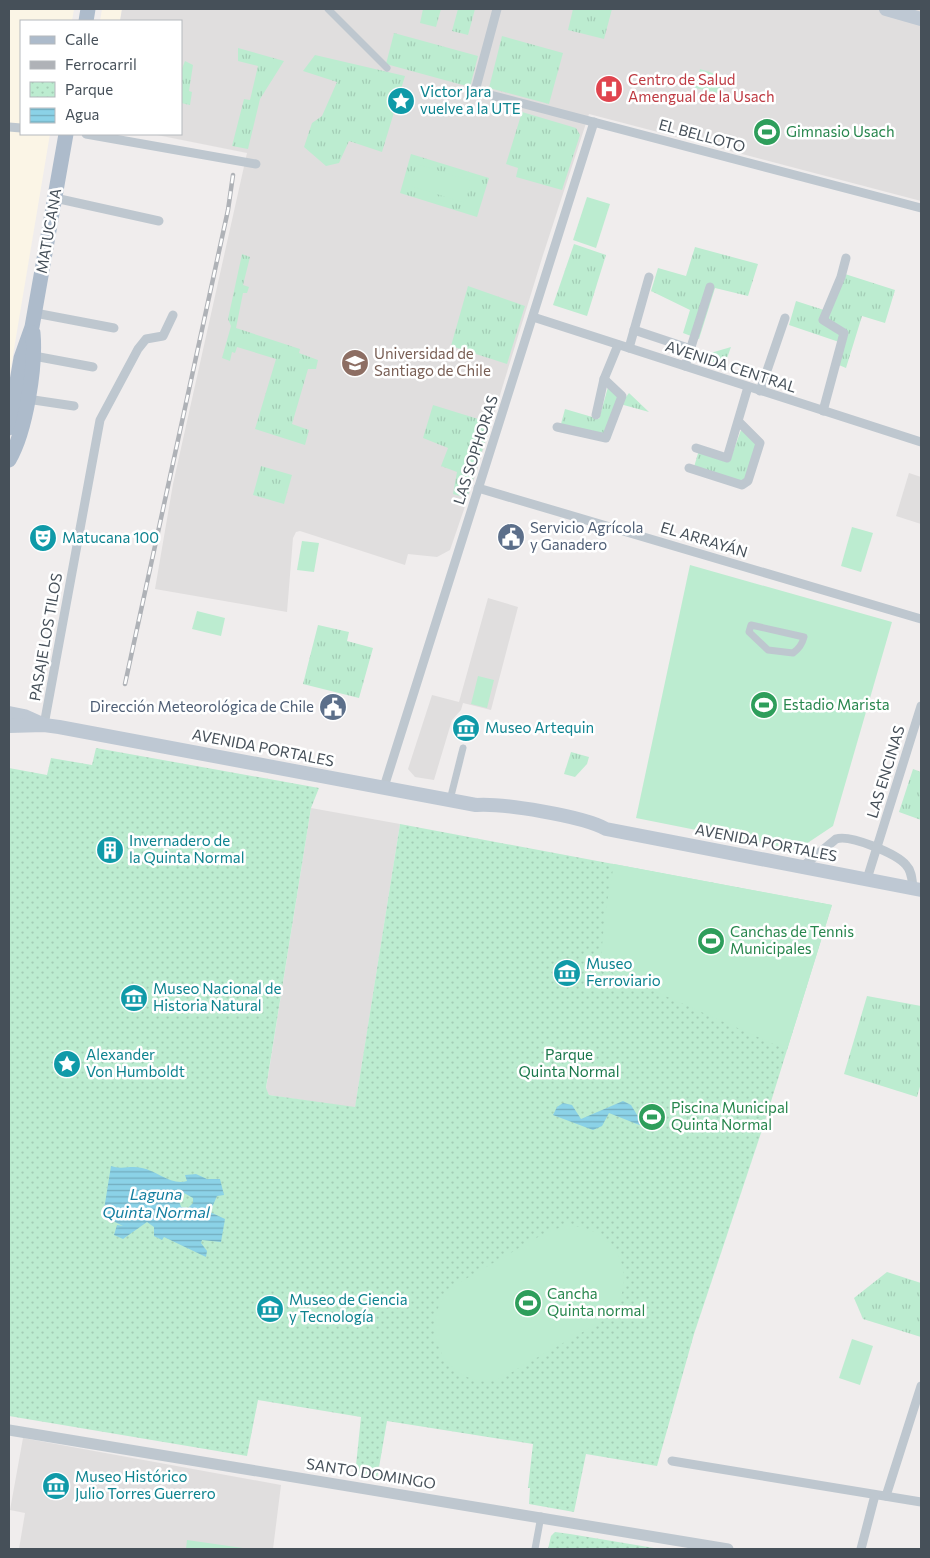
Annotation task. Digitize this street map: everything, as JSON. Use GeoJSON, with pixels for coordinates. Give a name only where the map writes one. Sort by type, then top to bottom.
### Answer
{"type":"FeatureCollection","features":[{"type":"Feature","properties":{"kind":"main road"},"geometry":{"type":"LineString","coordinates":[[886,9],[921,19]]}},
{"type":"Feature","properties":{"kind":"main road","name":"MATUCANA"},"geometry":{"type":"LineString","coordinates":[[9,459],[19,440],[21,358],[34,320],[66,135]]}},
{"type":"Feature","properties":{"kind":"main road","name":"MATUCANA"},"geometry":{"type":"LineString","coordinates":[[9,428],[34,356],[34,320]]}},
{"type":"Feature","properties":{"kind":"main road","name":"AVENIDA PORTALES"},"geometry":{"type":"LineString","coordinates":[[9,713],[24,716],[44,724],[476,805],[495,804],[568,817],[594,823],[606,829],[917,889]]}},
{"type":"Feature","properties":{"kind":"main road","name":"AVENIDA PORTALES"},"geometry":{"type":"LineString","coordinates":[[9,726],[44,724]]}},
{"type":"Feature","properties":{"kind":"street"},"geometry":{"type":"LineString","coordinates":[[328,9],[387,68]]}},
{"type":"Feature","properties":{"kind":"street","name":"EL BELLOTO"},"geometry":{"type":"LineString","coordinates":[[497,9],[475,91],[921,208]]}},
{"type":"Feature","properties":{"kind":"street","name":"LAS SOPHORAS"},"geometry":{"type":"LineString","coordinates":[[384,787],[594,122]]}},
{"type":"Feature","properties":{"kind":"street"},"geometry":{"type":"LineString","coordinates":[[94,135],[256,164]]}},
{"type":"Feature","properties":{"kind":"street"},"geometry":{"type":"LineString","coordinates":[[55,198],[159,221]]}},
{"type":"Feature","properties":{"kind":"street"},"geometry":{"type":"LineString","coordinates":[[823,411],[844,333],[823,320],[841,278],[846,258]]}},
{"type":"Feature","properties":{"kind":"street"},"geometry":{"type":"LineString","coordinates":[[629,348],[649,277]]}},
{"type":"Feature","properties":{"kind":"street"},"geometry":{"type":"LineString","coordinates":[[685,366],[710,287]]}},
{"type":"Feature","properties":{"kind":"street","name":"PASAJE LOS TILOS"},"geometry":{"type":"LineString","coordinates":[[44,724],[100,420],[138,349],[146,338],[162,336],[173,315]]}},
{"type":"Feature","properties":{"kind":"street","name":"AVENIDA CENTRAL"},"geometry":{"type":"LineString","coordinates":[[532,317],[921,442]]}},
{"type":"Feature","properties":{"kind":"street"},"geometry":{"type":"LineString","coordinates":[[760,390],[785,318]]}},
{"type":"Feature","properties":{"kind":"street"},"geometry":{"type":"LineString","coordinates":[[34,320],[114,328]]}},
{"type":"Feature","properties":{"kind":"street"},"geometry":{"type":"LineString","coordinates":[[634,330],[691,349]]}},
{"type":"Feature","properties":{"kind":"street"},"geometry":{"type":"LineString","coordinates":[[596,415],[604,379],[618,345]]}},
{"type":"Feature","properties":{"kind":"street"},"geometry":{"type":"LineString","coordinates":[[34,356],[94,367]]}},
{"type":"Feature","properties":{"kind":"street"},"geometry":{"type":"LineString","coordinates":[[557,427],[606,438],[622,396],[604,379]]}},
{"type":"Feature","properties":{"kind":"street"},"geometry":{"type":"LineString","coordinates":[[696,448],[727,458],[748,387]]}},
{"type":"Feature","properties":{"kind":"street"},"geometry":{"type":"LineString","coordinates":[[19,399],[74,406]]}},
{"type":"Feature","properties":{"kind":"street"},"geometry":{"type":"LineString","coordinates":[[689,468],[742,485],[748,481],[760,443],[739,422]]}},
{"type":"Feature","properties":{"kind":"street","name":"EL ARRAYÁN"},"geometry":{"type":"LineString","coordinates":[[478,488],[921,619]]}},
{"type":"Feature","properties":{"kind":"street"},"geometry":{"type":"LineString","coordinates":[[751,625],[804,637],[798,650],[793,653],[779,653],[768,650],[749,632],[751,625]]}},
{"type":"Feature","properties":{"kind":"street","name":"LAS ENCINAS"},"geometry":{"type":"LineString","coordinates":[[867,879],[921,706]]}},
{"type":"Feature","properties":{"kind":"street"},"geometry":{"type":"LineString","coordinates":[[450,800],[463,748]]}},
{"type":"Feature","properties":{"kind":"street"},"geometry":{"type":"LineString","coordinates":[[802,867],[840,838],[877,847],[908,866],[917,889]]}},
{"type":"Feature","properties":{"kind":"street"},"geometry":{"type":"LineString","coordinates":[[886,1496],[921,1386]]}},
{"type":"Feature","properties":{"kind":"street","name":"SANTO DOMINGO"},"geometry":{"type":"LineString","coordinates":[[9,1430],[541,1516],[728,1549]]}},
{"type":"Feature","properties":{"kind":"street"},"geometry":{"type":"LineString","coordinates":[[672,1461],[921,1502]]}},
{"type":"Feature","properties":{"kind":"street"},"geometry":{"type":"LineString","coordinates":[[862,1549],[875,1495]]}},
{"type":"Feature","properties":{"kind":"street"},"geometry":{"type":"LineString","coordinates":[[535,1549],[541,1516]]}},
{"type":"Feature","properties":{"kind":"shaded area"},"geometry":{"type":"Polygon","coordinates":[[[9,9],[74,9],[72,20],[20,20],[20,135],[50,135],[9,379],[9,9]]]}},
{"type":"Feature","properties":{"kind":"shaded area"},"geometry":{"type":"Polygon","coordinates":[[[102,9],[122,9],[120,20],[100,20],[102,9]]]}},
{"type":"Feature","properties":{"kind":"shaded area","name":"Universidad de Santiago de Chile"},"geometry":{"type":"Polygon","coordinates":[[[122,9],[921,9],[921,201],[589,114],[543,255],[472,486],[450,550],[437,557],[408,554],[405,565],[300,531],[296,532],[293,538],[287,612],[155,589],[173,484],[247,153],[157,135],[182,135],[182,20],[120,20],[122,9]]]}},
{"type":"Feature","properties":{"kind":"shaded area"},"geometry":{"type":"Polygon","coordinates":[[[909,473],[921,477],[921,524],[896,516],[909,473]]]}},
{"type":"Feature","properties":{"kind":"shaded area"},"geometry":{"type":"Polygon","coordinates":[[[488,598],[518,607],[491,710],[463,703],[461,710],[452,720],[434,780],[415,777],[408,769],[432,695],[459,702],[488,598]]]}},
{"type":"Feature","properties":{"kind":"shaded area"},"geometry":{"type":"Polygon","coordinates":[[[311,808],[400,824],[355,1108],[269,1095],[266,1089],[311,808]]]}},
{"type":"Feature","properties":{"kind":"shaded area"},"geometry":{"type":"Polygon","coordinates":[[[23,1438],[281,1485],[273,1549],[19,1549],[25,1513],[10,1510],[23,1438]]]}},
{"type":"Feature","properties":{"kind":"green space"},"geometry":{"type":"Polygon","coordinates":[[[423,9],[441,9],[436,27],[420,23],[423,9]]]}},
{"type":"Feature","properties":{"kind":"green space"},"geometry":{"type":"Polygon","coordinates":[[[458,9],[475,9],[468,35],[452,31],[458,9]]]}},
{"type":"Feature","properties":{"kind":"green space"},"geometry":{"type":"Polygon","coordinates":[[[573,9],[612,9],[604,39],[568,30],[573,9]]]}},
{"type":"Feature","properties":{"kind":"green space"},"geometry":{"type":"Polygon","coordinates":[[[394,33],[478,56],[470,87],[386,64],[394,33]]]}},
{"type":"Feature","properties":{"kind":"green space"},"geometry":{"type":"Polygon","coordinates":[[[502,36],[563,53],[549,104],[489,88],[502,36]]]}},
{"type":"Feature","properties":{"kind":"green space"},"geometry":{"type":"Polygon","coordinates":[[[238,48],[284,61],[260,99],[248,149],[232,146],[244,99],[250,100],[258,66],[238,61],[238,48]]]}},
{"type":"Feature","properties":{"kind":"green space"},"geometry":{"type":"Polygon","coordinates":[[[315,55],[405,76],[382,152],[349,141],[339,163],[326,166],[304,147],[312,123],[322,116],[337,82],[303,71],[315,55]]]}},
{"type":"Feature","properties":{"kind":"green space"},"geometry":{"type":"Polygon","coordinates":[[[185,61],[193,65],[189,91],[192,92],[190,105],[182,103],[182,68],[185,61]]]}},
{"type":"Feature","properties":{"kind":"green space"},"geometry":{"type":"Polygon","coordinates":[[[700,69],[734,80],[734,82],[722,79],[718,93],[695,88],[700,69]]]}},
{"type":"Feature","properties":{"kind":"green space"},"geometry":{"type":"Polygon","coordinates":[[[522,112],[576,128],[580,135],[562,190],[516,177],[518,168],[506,164],[522,112]]]}},
{"type":"Feature","properties":{"kind":"green space"},"geometry":{"type":"Polygon","coordinates":[[[411,154],[489,178],[477,217],[400,193],[411,154]]]}},
{"type":"Feature","properties":{"kind":"green space"},"geometry":{"type":"Polygon","coordinates":[[[417,164],[471,181],[465,203],[411,186],[417,164]]]}},
{"type":"Feature","properties":{"kind":"green space"},"geometry":{"type":"Polygon","coordinates":[[[587,197],[610,204],[596,248],[573,240],[587,197]]]}},
{"type":"Feature","properties":{"kind":"green space"},"geometry":{"type":"Polygon","coordinates":[[[574,244],[606,255],[587,316],[553,305],[574,244]]]}},
{"type":"Feature","properties":{"kind":"green space"},"geometry":{"type":"Polygon","coordinates":[[[695,247],[758,264],[748,296],[715,288],[699,339],[683,333],[690,310],[651,291],[658,268],[686,276],[695,247]]]}},
{"type":"Feature","properties":{"kind":"green space"},"geometry":{"type":"Polygon","coordinates":[[[242,254],[250,257],[243,285],[249,287],[247,293],[243,293],[236,328],[300,349],[299,353],[318,360],[316,369],[308,369],[292,424],[309,430],[305,445],[255,429],[276,359],[237,347],[235,353],[232,352],[230,361],[222,358],[231,326],[228,319],[242,254]]]}},
{"type":"Feature","properties":{"kind":"green space"},"geometry":{"type":"Polygon","coordinates":[[[845,274],[895,290],[885,323],[862,316],[846,368],[834,363],[839,342],[789,325],[796,301],[830,312],[845,274]]]}},
{"type":"Feature","properties":{"kind":"green space"},"geometry":{"type":"Polygon","coordinates":[[[468,286],[525,306],[507,364],[451,346],[468,286]]]}},
{"type":"Feature","properties":{"kind":"green space"},"geometry":{"type":"Polygon","coordinates":[[[731,347],[724,366],[697,357],[731,347]]]}},
{"type":"Feature","properties":{"kind":"green space"},"geometry":{"type":"Polygon","coordinates":[[[608,387],[626,397],[629,393],[649,412],[620,404],[610,439],[561,424],[565,409],[599,419],[608,387]]]}},
{"type":"Feature","properties":{"kind":"green space"},"geometry":{"type":"Polygon","coordinates":[[[433,405],[491,423],[467,498],[453,494],[457,472],[441,466],[448,448],[423,438],[433,405]]]}},
{"type":"Feature","properties":{"kind":"green space"},"geometry":{"type":"Polygon","coordinates":[[[741,430],[757,443],[747,478],[740,481],[694,467],[699,450],[730,460],[741,430]]]}},
{"type":"Feature","properties":{"kind":"green space"},"geometry":{"type":"Polygon","coordinates":[[[261,466],[292,475],[284,504],[253,495],[261,466]]]}},
{"type":"Feature","properties":{"kind":"green space"},"geometry":{"type":"Polygon","coordinates":[[[852,527],[873,533],[861,572],[841,566],[852,527]]]}},
{"type":"Feature","properties":{"kind":"green space"},"geometry":{"type":"Polygon","coordinates":[[[302,541],[319,543],[314,572],[297,570],[302,541]]]}},
{"type":"Feature","properties":{"kind":"green space","name":"Estadio Marista"},"geometry":{"type":"Polygon","coordinates":[[[690,565],[892,622],[833,826],[797,850],[636,818],[690,565]]]}},
{"type":"Feature","properties":{"kind":"green space"},"geometry":{"type":"Polygon","coordinates":[[[197,611],[225,618],[221,636],[192,629],[197,611]]]}},
{"type":"Feature","properties":{"kind":"green space"},"geometry":{"type":"Polygon","coordinates":[[[318,625],[349,632],[347,641],[373,648],[359,698],[303,684],[318,625]]]}},
{"type":"Feature","properties":{"kind":"green space"},"geometry":{"type":"Polygon","coordinates":[[[478,676],[494,680],[487,708],[471,704],[478,676]]]}},
{"type":"Feature","properties":{"kind":"green space","name":"Parque Quinta Normal"},"geometry":{"type":"Polygon","coordinates":[[[96,748],[319,788],[311,808],[266,1088],[269,1095],[355,1107],[400,824],[832,905],[764,1124],[694,1334],[657,1466],[586,1454],[574,1512],[529,1504],[530,1488],[528,1488],[533,1444],[387,1421],[377,1479],[355,1475],[361,1417],[258,1400],[247,1456],[9,1416],[9,768],[47,775],[51,758],[92,765],[96,748]]]}},
{"type":"Feature","properties":{"kind":"green space"},"geometry":{"type":"Polygon","coordinates":[[[571,752],[589,757],[587,764],[575,777],[564,774],[571,752]]]}},
{"type":"Feature","properties":{"kind":"green space"},"geometry":{"type":"Polygon","coordinates":[[[913,769],[921,772],[921,820],[899,812],[913,769]]]}},
{"type":"Feature","properties":{"kind":"green space","name":"Canchas de Tennis Municipales"},"geometry":{"type":"Polygon","coordinates":[[[614,864],[832,905],[787,1050],[600,967],[605,914],[614,864]]]}},
{"type":"Feature","properties":{"kind":"green space"},"geometry":{"type":"Polygon","coordinates":[[[867,996],[921,1006],[921,1083],[917,1097],[844,1074],[867,996]]]}},
{"type":"Feature","properties":{"kind":"green space"},"geometry":{"type":"Polygon","coordinates":[[[565,1226],[584,1228],[599,1234],[611,1245],[620,1258],[624,1273],[623,1289],[617,1304],[606,1319],[499,1379],[491,1381],[474,1380],[458,1372],[441,1353],[436,1337],[436,1315],[445,1294],[450,1288],[545,1233],[565,1226]]]}},
{"type":"Feature","properties":{"kind":"green space"},"geometry":{"type":"Polygon","coordinates":[[[887,1272],[921,1283],[921,1337],[863,1319],[854,1298],[887,1272]]]}},
{"type":"Feature","properties":{"kind":"green space"},"geometry":{"type":"Polygon","coordinates":[[[852,1339],[873,1346],[860,1385],[839,1378],[852,1339]]]}},
{"type":"Feature","properties":{"kind":"green space"},"geometry":{"type":"Polygon","coordinates":[[[555,1532],[660,1549],[548,1549],[551,1536],[555,1532]]]}},
{"type":"Feature","properties":{"kind":"green space"},"geometry":{"type":"Polygon","coordinates":[[[187,1540],[250,1549],[186,1549],[187,1540]]]}},
{"type":"Feature","properties":{"kind":"water","name":"Piscina Municipal Quinta Normal"},"geometry":{"type":"Polygon","coordinates":[[[623,1101],[631,1105],[639,1118],[658,1108],[662,1116],[661,1123],[656,1128],[647,1128],[609,1113],[602,1126],[593,1130],[553,1115],[557,1107],[563,1103],[572,1105],[581,1119],[623,1101]]]}},
{"type":"Feature","properties":{"kind":"water","name":"Laguna Quinta Normal"},"geometry":{"type":"Polygon","coordinates":[[[111,1166],[142,1168],[176,1182],[187,1181],[185,1175],[196,1174],[207,1179],[220,1179],[224,1195],[217,1196],[210,1212],[225,1219],[221,1242],[202,1240],[201,1243],[207,1251],[206,1257],[164,1237],[162,1240],[154,1236],[154,1227],[147,1222],[123,1239],[114,1235],[117,1225],[123,1226],[103,1216],[111,1166]],[[184,1193],[178,1198],[181,1207],[188,1208],[193,1203],[193,1198],[184,1193]]]}},
{"type":"Feature","properties":{"kind":"railway"},"geometry":{"type":"LineString","coordinates":[[125,684],[228,210],[233,175]]}},
{"type":"Feature","properties":{"kind":"place","name":"Centro de Salud Amengual de la Usach"},"geometry":{"type":"Point","coordinates":[609,89]}},
{"type":"Feature","properties":{"kind":"place","name":"Victor Jara vuelve a la UTE"},"geometry":{"type":"Point","coordinates":[401,101]}},
{"type":"Feature","properties":{"kind":"place","name":"Gimnasio Usach"},"geometry":{"type":"Point","coordinates":[767,132]}},
{"type":"Feature","properties":{"kind":"place","name":"Universidad de Santiago de Chile"},"geometry":{"type":"Point","coordinates":[355,363]}},
{"type":"Feature","properties":{"kind":"place","name":"Servicio Agrícola y Ganadero"},"geometry":{"type":"Point","coordinates":[511,537]}},
{"type":"Feature","properties":{"kind":"place","name":"Matucana 100"},"geometry":{"type":"Point","coordinates":[43,538]}},
{"type":"Feature","properties":{"kind":"place","name":"Estadio Marista"},"geometry":{"type":"Point","coordinates":[764,705]}},
{"type":"Feature","properties":{"kind":"place","name":"Dirección Meteorológica de Chile"},"geometry":{"type":"Point","coordinates":[333,707]}},
{"type":"Feature","properties":{"kind":"place","name":"Museo Artequin"},"geometry":{"type":"Point","coordinates":[466,728]}},
{"type":"Feature","properties":{"kind":"place","name":"Invernadero de la Quinta Normal"},"geometry":{"type":"Point","coordinates":[110,850]}},
{"type":"Feature","properties":{"kind":"place","name":"Canchas de Tennis Municipales"},"geometry":{"type":"Point","coordinates":[711,941]}},
{"type":"Feature","properties":{"kind":"place","name":"Museo Ferroviario"},"geometry":{"type":"Point","coordinates":[567,973]}},
{"type":"Feature","properties":{"kind":"place","name":"Museo Nacional de Historia Natural"},"geometry":{"type":"Point","coordinates":[134,998]}},
{"type":"Feature","properties":{"kind":"place","name":"Alexander Von Humboldt"},"geometry":{"type":"Point","coordinates":[67,1064]}},
{"type":"Feature","properties":{"kind":"place","name":"Piscina Municipal Quinta Normal"},"geometry":{"type":"Point","coordinates":[652,1117]}},
{"type":"Feature","properties":{"kind":"place","name":"Cancha Quinta normal"},"geometry":{"type":"Point","coordinates":[528,1303]}},
{"type":"Feature","properties":{"kind":"place","name":"Museo de Ciencia y Tecnología"},"geometry":{"type":"Point","coordinates":[270,1309]}},
{"type":"Feature","properties":{"kind":"place","name":"Museo Histórico Julio Torres Guerrero"},"geometry":{"type":"Point","coordinates":[56,1486]}}]}
